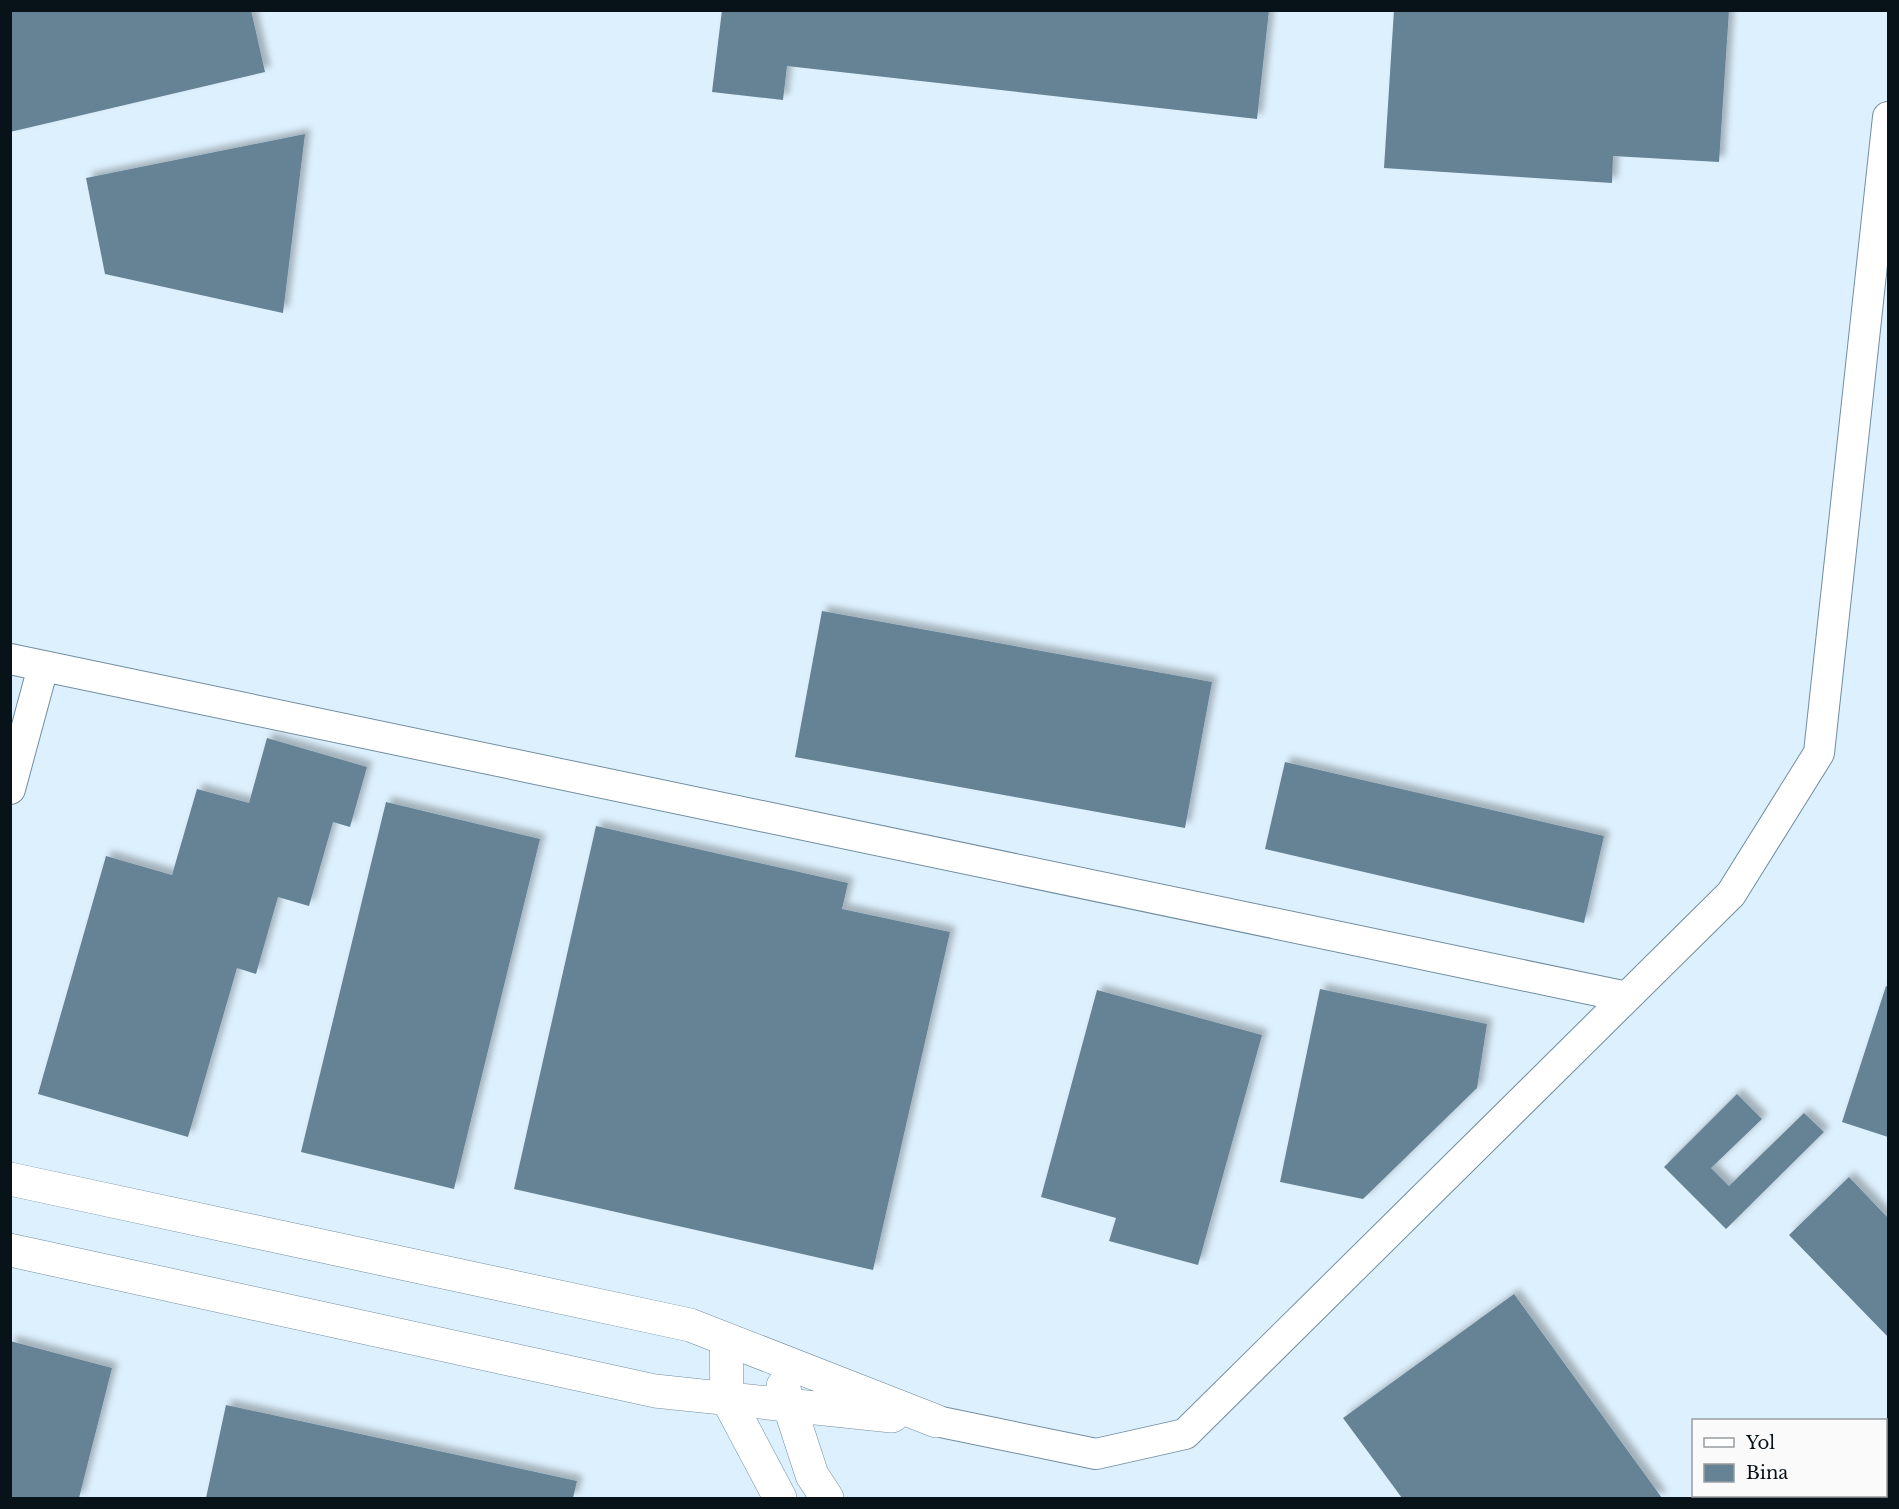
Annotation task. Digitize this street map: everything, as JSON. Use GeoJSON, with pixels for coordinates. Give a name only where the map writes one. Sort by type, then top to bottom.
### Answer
{"type":"FeatureCollection","features":[{"type":"Feature","properties":{"kind":"street"},"geometry":{"type":"LineString","coordinates":[[10,1250],[656,1391],[936,1421],[1096,1454],[1185,1434],[1731,894],[1819,753],[1888,117]]}},
{"type":"Feature","properties":{"kind":"street"},"geometry":{"type":"LineString","coordinates":[[10,659],[1627,997]]}},
{"type":"Feature","properties":{"kind":"street"},"geometry":{"type":"LineString","coordinates":[[10,789],[43,667]]}},
{"type":"Feature","properties":{"kind":"street"},"geometry":{"type":"LineString","coordinates":[[10,1179],[690,1325],[936,1421]]}},
{"type":"Feature","properties":{"kind":"street"},"geometry":{"type":"LineString","coordinates":[[726,1340],[727,1398],[780,1498]]}},
{"type":"Feature","properties":{"kind":"street"},"geometry":{"type":"LineString","coordinates":[[773,1358],[812,1475],[827,1498]]}},
{"type":"Feature","properties":{"kind":"building"},"geometry":{"type":"Polygon","coordinates":[[[10,10],[251,10],[265,72],[10,132],[10,10]]]}},
{"type":"Feature","properties":{"kind":"building"},"geometry":{"type":"Polygon","coordinates":[[[722,10],[1269,10],[1257,119],[787,66],[783,100],[712,92],[722,10]]]}},
{"type":"Feature","properties":{"kind":"building"},"geometry":{"type":"Polygon","coordinates":[[[1394,10],[1729,10],[1719,162],[1613,156],[1612,183],[1384,168],[1394,10]]]}},
{"type":"Feature","properties":{"kind":"building"},"geometry":{"type":"Polygon","coordinates":[[[305,134],[283,313],[105,274],[86,178],[305,134]]]}},
{"type":"Feature","properties":{"kind":"building"},"geometry":{"type":"Polygon","coordinates":[[[822,611],[1212,682],[1185,828],[795,757],[822,611]]]}},
{"type":"Feature","properties":{"kind":"building"},"geometry":{"type":"Polygon","coordinates":[[[267,738],[367,767],[350,827],[333,822],[309,906],[278,897],[256,974],[237,968],[188,1137],[38,1094],[106,856],[172,875],[197,789],[249,803],[267,738]]]}},
{"type":"Feature","properties":{"kind":"building"},"geometry":{"type":"Polygon","coordinates":[[[1285,762],[1604,836],[1584,923],[1265,849],[1285,762]]]}},
{"type":"Feature","properties":{"kind":"building"},"geometry":{"type":"Polygon","coordinates":[[[386,802],[540,839],[454,1189],[301,1152],[386,802]]]}},
{"type":"Feature","properties":{"kind":"building"},"geometry":{"type":"Polygon","coordinates":[[[596,826],[848,883],[842,909],[950,932],[873,1270],[514,1189],[596,826]]]}},
{"type":"Feature","properties":{"kind":"building"},"geometry":{"type":"Polygon","coordinates":[[[1886,986],[1888,987],[1888,1137],[1842,1122],[1886,986]]]}},
{"type":"Feature","properties":{"kind":"building"},"geometry":{"type":"Polygon","coordinates":[[[1320,989],[1487,1024],[1477,1088],[1363,1199],[1280,1182],[1320,989]]]}},
{"type":"Feature","properties":{"kind":"building"},"geometry":{"type":"Polygon","coordinates":[[[1097,990],[1262,1035],[1198,1265],[1109,1241],[1116,1218],[1041,1197],[1097,990]]]}},
{"type":"Feature","properties":{"kind":"building"},"geometry":{"type":"Polygon","coordinates":[[[1737,1094],[1762,1119],[1711,1168],[1729,1186],[1804,1113],[1824,1132],[1726,1229],[1664,1167],[1737,1094]]]}},
{"type":"Feature","properties":{"kind":"building"},"geometry":{"type":"Polygon","coordinates":[[[1849,1177],[1888,1218],[1888,1337],[1789,1235],[1849,1177]]]}},
{"type":"Feature","properties":{"kind":"building"},"geometry":{"type":"Polygon","coordinates":[[[1514,1294],[1662,1498],[1402,1498],[1343,1418],[1514,1294]]]}},
{"type":"Feature","properties":{"kind":"building"},"geometry":{"type":"Polygon","coordinates":[[[10,1341],[112,1368],[79,1498],[10,1498],[10,1341]]]}},
{"type":"Feature","properties":{"kind":"building"},"geometry":{"type":"Polygon","coordinates":[[[226,1405],[577,1481],[573,1498],[206,1498],[226,1405]]]}},
{"type":"Feature","properties":{"kind":"building"},"geometry":{"type":"Polygon","coordinates":[[[1887,1439],[1888,1498],[1805,1498],[1887,1497],[1887,1439]]]}}]}
